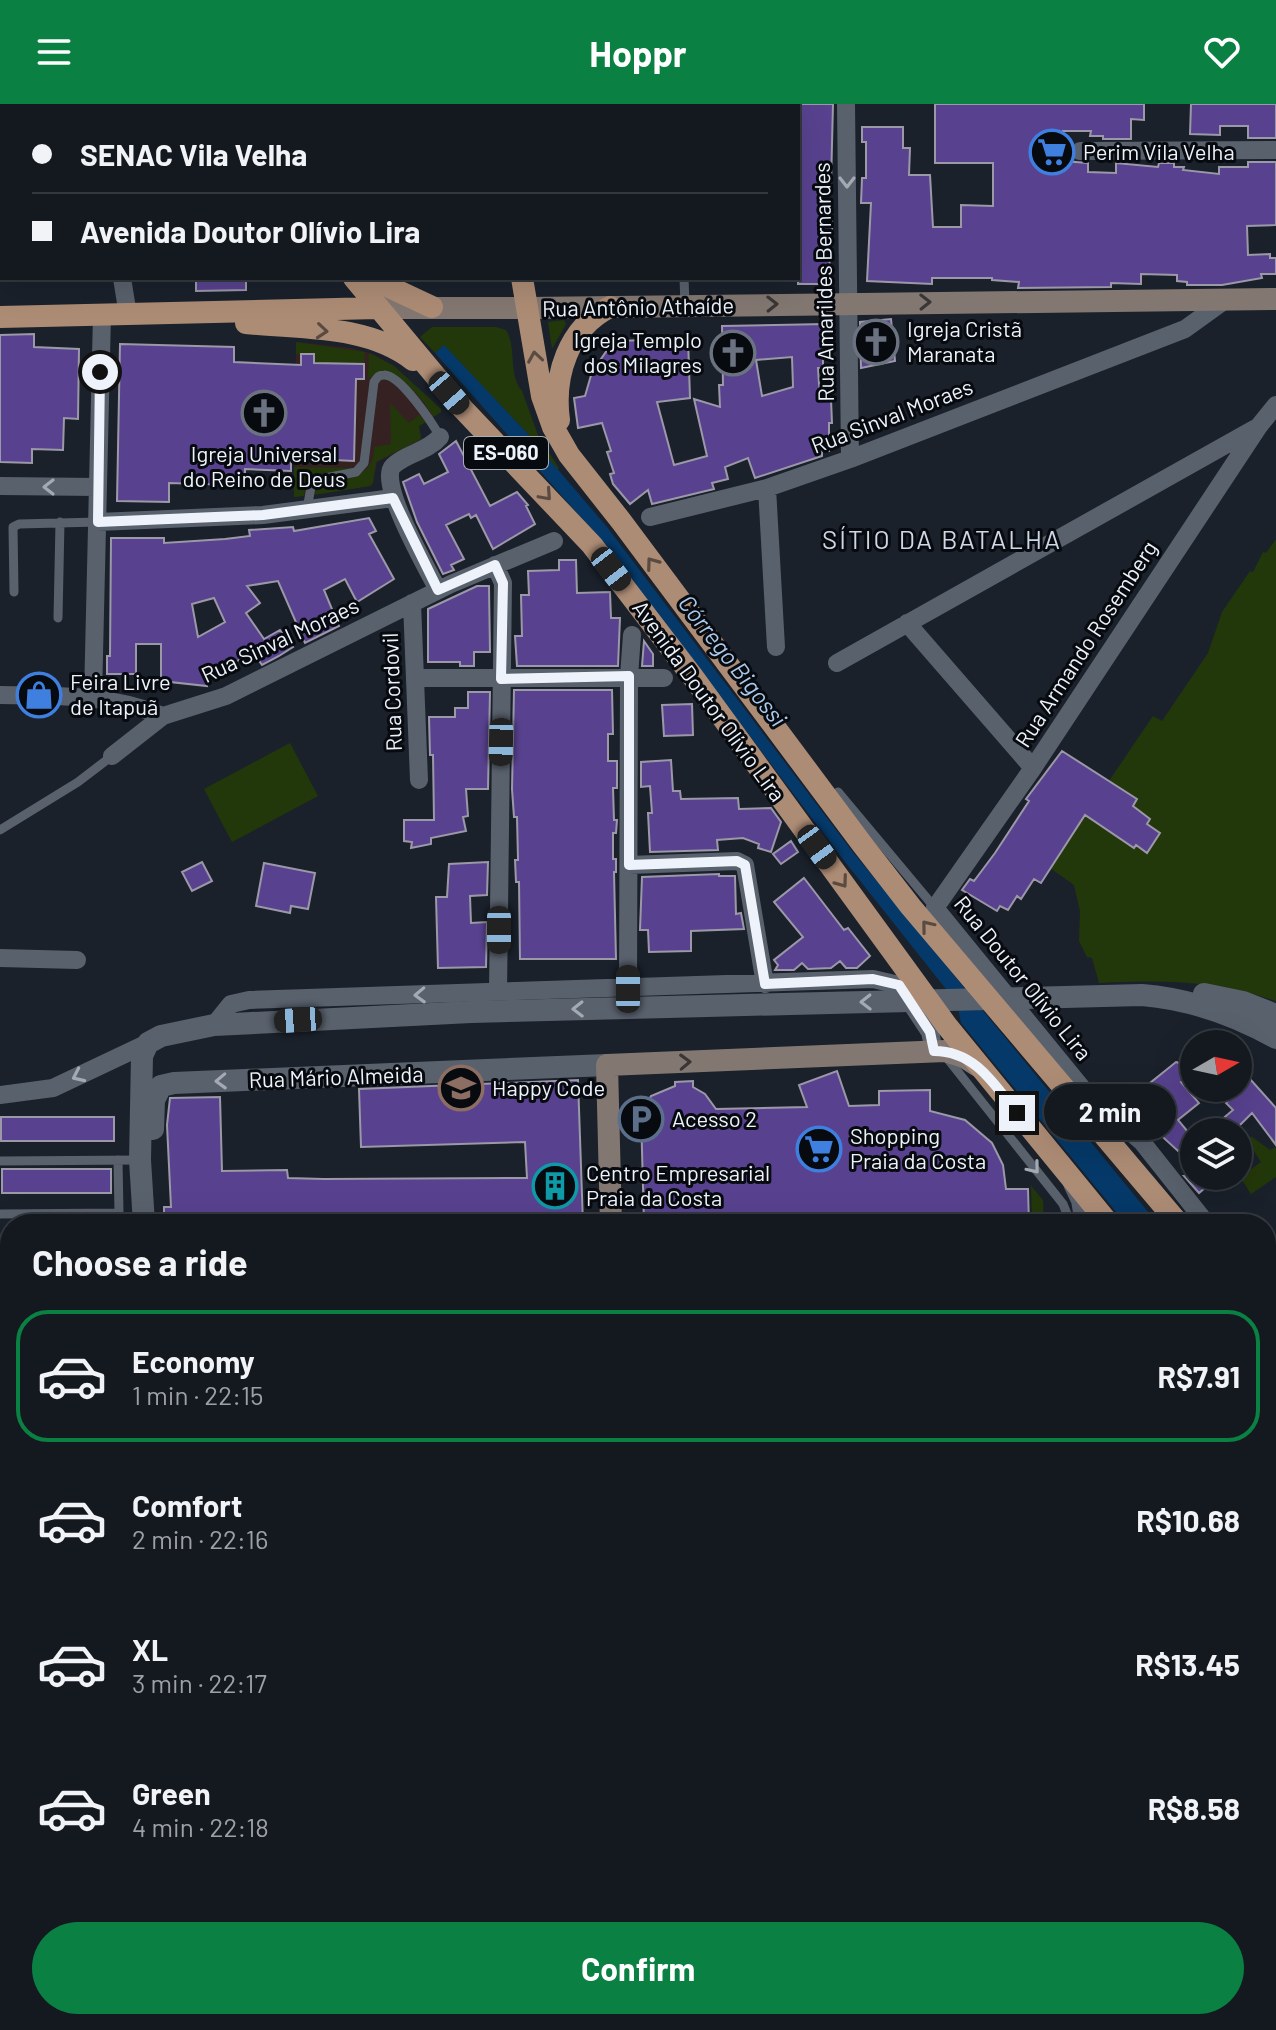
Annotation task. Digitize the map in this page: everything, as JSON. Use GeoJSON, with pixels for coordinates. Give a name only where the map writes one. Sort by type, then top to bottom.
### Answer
{"type":"FeatureCollection","features":[{"type":"Feature","properties":{"kind":"main road","name":"Avenida Doutor Olívio Lira"},"geometry":{"type":"LineString","coordinates":[[356,280],[435,377],[592,545],[904,969],[981,1069],[1101,1214]]}},
{"type":"Feature","properties":{"kind":"main road"},"geometry":{"type":"LineString","coordinates":[[374,280],[432,307]]}},
{"type":"Feature","properties":{"kind":"main road","name":"ES-060"},"geometry":{"type":"LineString","coordinates":[[522,280],[528,308]]}},
{"type":"Feature","properties":{"kind":"main road","name":"Rua Antônio Athaíde"},"geometry":{"type":"LineString","coordinates":[[0,317],[432,307],[1276,299]]}},
{"type":"Feature","properties":{"kind":"main road"},"geometry":{"type":"LineString","coordinates":[[569,455],[557,409],[563,364],[582,328],[610,307]]}},
{"type":"Feature","properties":{"kind":"main road","name":"Avenida Doutor Olívio Lira"},"geometry":{"type":"LineString","coordinates":[[528,308],[542,396],[553,427],[569,455],[902,896],[1171,1214]]}},
{"type":"Feature","properties":{"kind":"main road"},"geometry":{"type":"LineString","coordinates":[[161,315],[366,336],[395,348],[435,377]]}},
{"type":"Feature","properties":{"kind":"main road","name":"Rua Mário Almeida"},"geometry":{"type":"LineString","coordinates":[[607,1065],[934,1051],[964,1057],[981,1069]]}},
{"type":"Feature","properties":{"kind":"main road"},"geometry":{"type":"LineString","coordinates":[[607,1065],[611,1214]]}},
{"type":"Feature","properties":{"kind":"street","name":"Rua Amarildes Bernardes"},"geometry":{"type":"LineString","coordinates":[[846,104],[850,459]]}},
{"type":"Feature","properties":{"kind":"street"},"geometry":{"type":"LineString","coordinates":[[1080,151],[1276,150]]}},
{"type":"Feature","properties":{"kind":"street"},"geometry":{"type":"LineString","coordinates":[[122,280],[128,315]]}},
{"type":"Feature","properties":{"kind":"street","name":"Rua Sinval Moraes"},"geometry":{"type":"LineString","coordinates":[[650,517],[767,488],[850,459],[1185,329],[1228,298]]}},
{"type":"Feature","properties":{"kind":"street"},"geometry":{"type":"LineString","coordinates":[[93,697],[102,315]]}},
{"type":"Feature","properties":{"kind":"street","name":"Rua Armando Rosemberg"},"geometry":{"type":"LineString","coordinates":[[935,908],[1033,768],[1259,426],[1276,405]]}},
{"type":"Feature","properties":{"kind":"street"},"geometry":{"type":"LineString","coordinates":[[837,663],[1259,426]]}},
{"type":"Feature","properties":{"kind":"street"},"geometry":{"type":"LineString","coordinates":[[438,590],[393,498],[388,478],[389,470],[395,464],[432,446],[440,437]]}},
{"type":"Feature","properties":{"kind":"street"},"geometry":{"type":"LineString","coordinates":[[0,486],[98,487]]}},
{"type":"Feature","properties":{"kind":"street"},"geometry":{"type":"LineString","coordinates":[[767,488],[776,647]]}},
{"type":"Feature","properties":{"kind":"street"},"geometry":{"type":"LineString","coordinates":[[98,522],[263,515],[393,498]]}},
{"type":"Feature","properties":{"kind":"street","name":"Rua Sinval Moraes"},"geometry":{"type":"LineString","coordinates":[[112,756],[163,716],[226,696],[438,590],[554,541]]}},
{"type":"Feature","properties":{"kind":"street"},"geometry":{"type":"LineString","coordinates":[[495,565],[503,583],[498,992]]}},
{"type":"Feature","properties":{"kind":"street","name":"Rua Cordovil"},"geometry":{"type":"LineString","coordinates":[[412,603],[419,780]]}},
{"type":"Feature","properties":{"kind":"street"},"geometry":{"type":"LineString","coordinates":[[907,623],[1033,768]]}},
{"type":"Feature","properties":{"kind":"street"},"geometry":{"type":"LineString","coordinates":[[628,989],[629,676],[632,635]]}},
{"type":"Feature","properties":{"kind":"street"},"geometry":{"type":"LineString","coordinates":[[416,678],[664,678]]}},
{"type":"Feature","properties":{"kind":"street"},"geometry":{"type":"LineString","coordinates":[[0,695],[93,697],[132,705],[163,716]]}},
{"type":"Feature","properties":{"kind":"street"},"geometry":{"type":"LineString","coordinates":[[629,865],[737,861],[745,865],[765,984]]}},
{"type":"Feature","properties":{"kind":"street","name":"Rua Doutor Olívio Lira"},"geometry":{"type":"LineString","coordinates":[[935,908],[1086,1093],[1142,1142],[1199,1214]]}},
{"type":"Feature","properties":{"kind":"street"},"geometry":{"type":"LineString","coordinates":[[0,958],[77,960]]}},
{"type":"Feature","properties":{"kind":"street"},"geometry":{"type":"LineString","coordinates":[[214,1025],[231,1004],[249,1000],[873,979],[899,985],[930,1032],[934,1051]]}},
{"type":"Feature","properties":{"kind":"street"},"geometry":{"type":"LineString","coordinates":[[0,1095],[53,1088],[161,1036],[214,1025],[471,1012],[1202,994],[1243,1002],[1276,1015]]}},
{"type":"Feature","properties":{"kind":"street"},"geometry":{"type":"LineString","coordinates":[[1141,995],[1178,999],[1214,1009],[1276,1038]]}},
{"type":"Feature","properties":{"kind":"street"},"geometry":{"type":"LineString","coordinates":[[142,1214],[129,1160],[142,1056],[148,1043]]}},
{"type":"Feature","properties":{"kind":"street","name":"Rua Mário Almeida"},"geometry":{"type":"LineString","coordinates":[[146,1214],[154,1100],[161,1086],[607,1065]]}},
{"type":"Feature","properties":{"kind":"street"},"geometry":{"type":"LineString","coordinates":[[1072,1179],[1082,1200],[1084,1214]]}},
{"type":"Feature","properties":{"kind":"lane"},"geometry":{"type":"LineString","coordinates":[[684,280],[685,305]]}},
{"type":"Feature","properties":{"kind":"lane"},"geometry":{"type":"LineString","coordinates":[[307,509],[315,480],[356,472],[364,463],[374,382],[379,376],[387,375],[394,379],[429,416],[440,437]]}},
{"type":"Feature","properties":{"kind":"lane"},"geometry":{"type":"LineString","coordinates":[[58,618],[60,522]]}},
{"type":"Feature","properties":{"kind":"lane"},"geometry":{"type":"LineString","coordinates":[[14,592],[13,527],[19,524],[98,522]]}},
{"type":"Feature","properties":{"kind":"lane","name":"Rua Sinval Moraes"},"geometry":{"type":"LineString","coordinates":[[0,830],[78,782],[112,756]]}},
{"type":"Feature","properties":{"kind":"lane","name":"Rua Doutor Olívio Lira"},"geometry":{"type":"LineString","coordinates":[[838,792],[935,908]]}},
{"type":"Feature","properties":{"kind":"lane"},"geometry":{"type":"LineString","coordinates":[[934,1051],[950,1062],[1063,1204],[1067,1214]]}},
{"type":"Feature","properties":{"kind":"lane"},"geometry":{"type":"LineString","coordinates":[[0,1161],[129,1160],[119,1213],[0,1214]]}},
{"type":"Feature","properties":{"kind":"shaded area"},"geometry":{"type":"Polygon","coordinates":[[[296,342],[351,348],[373,354],[394,366],[441,409],[419,426],[419,441],[377,462],[370,486],[294,497],[296,342]]]}},
{"type":"Feature","properties":{"kind":"green space"},"geometry":{"type":"Polygon","coordinates":[[[564,320],[566,324],[552,349],[548,322],[564,320]]]}},
{"type":"Feature","properties":{"kind":"green space"},"geometry":{"type":"Polygon","coordinates":[[[432,327],[496,327],[506,330],[515,377],[539,438],[559,468],[557,470],[526,432],[443,346],[435,353],[420,337],[432,327]]]}},
{"type":"Feature","properties":{"kind":"green space"},"geometry":{"type":"Polygon","coordinates":[[[296,342],[365,352],[364,364],[314,363],[313,354],[296,354],[296,342]]]}},
{"type":"Feature","properties":{"kind":"green space"},"geometry":{"type":"Polygon","coordinates":[[[369,353],[394,366],[441,412],[433,417],[418,395],[394,375],[379,371],[368,379],[369,353]]]}},
{"type":"Feature","properties":{"kind":"green space"},"geometry":{"type":"Polygon","coordinates":[[[390,403],[409,423],[419,415],[426,422],[419,426],[421,439],[376,462],[370,486],[314,495],[320,482],[348,478],[364,471],[373,458],[374,447],[391,444],[390,403]]]}},
{"type":"Feature","properties":{"kind":"green space"},"geometry":{"type":"Polygon","coordinates":[[[294,467],[356,468],[317,475],[307,485],[304,496],[294,497],[294,467]]]}},
{"type":"Feature","properties":{"kind":"green space"},"geometry":{"type":"Polygon","coordinates":[[[1276,539],[1276,1001],[1210,985],[1099,983],[1092,958],[1087,957],[1079,941],[1080,911],[1074,885],[1050,868],[1153,716],[1162,721],[1208,653],[1222,612],[1250,571],[1253,572],[1263,552],[1266,553],[1276,539]]]}},
{"type":"Feature","properties":{"kind":"green space"},"geometry":{"type":"Polygon","coordinates":[[[290,743],[318,796],[232,842],[204,789],[290,743]]]}},
{"type":"Feature","properties":{"kind":"green space"},"geometry":{"type":"Polygon","coordinates":[[[1252,1137],[1270,1150],[1276,1147],[1276,1177],[1251,1194],[1248,1190],[1252,1190],[1252,1168],[1261,1162],[1252,1148],[1252,1137]]]}},
{"type":"Feature","properties":{"kind":"green space"},"geometry":{"type":"Polygon","coordinates":[[[1031,1186],[1043,1200],[1044,1214],[1032,1214],[1031,1186]]]}},
{"type":"Feature","properties":{"kind":"water"},"geometry":{"type":"Polygon","coordinates":[[[444,345],[526,432],[607,527],[852,851],[1150,1214],[1118,1214],[961,1023],[957,1003],[842,858],[602,541],[435,353],[444,345]]]}},
{"type":"Feature","properties":{"kind":"building"},"geometry":{"type":"Polygon","coordinates":[[[800,104],[833,104],[831,184],[825,184],[825,213],[832,213],[830,284],[798,284],[800,104]]]}},
{"type":"Feature","properties":{"kind":"building"},"geometry":{"type":"Polygon","coordinates":[[[935,104],[1144,104],[1144,120],[1131,119],[1131,139],[1103,139],[1103,136],[1090,136],[1091,131],[1063,131],[1063,161],[1088,163],[1088,172],[1116,173],[1116,163],[1158,167],[1159,163],[1174,163],[1174,167],[1184,167],[1183,170],[1219,174],[1219,167],[1248,167],[1248,162],[1276,162],[1276,225],[1247,226],[1248,255],[1270,254],[1270,258],[1276,258],[1276,274],[1261,274],[1262,278],[1222,285],[1187,285],[1187,282],[1177,281],[1177,275],[1141,274],[1141,284],[1111,283],[1111,287],[1018,288],[1019,282],[992,278],[932,278],[932,284],[867,281],[871,203],[861,203],[862,178],[866,178],[866,142],[862,142],[862,127],[903,127],[903,148],[910,148],[909,175],[930,175],[933,227],[961,227],[961,205],[993,206],[993,163],[935,163],[935,104]]]}},
{"type":"Feature","properties":{"kind":"building"},"geometry":{"type":"Polygon","coordinates":[[[1191,104],[1276,104],[1276,138],[1248,138],[1248,126],[1220,126],[1220,135],[1190,134],[1191,104]]]}},
{"type":"Feature","properties":{"kind":"building"},"geometry":{"type":"Polygon","coordinates":[[[196,280],[246,280],[246,290],[196,291],[196,280]]]}},
{"type":"Feature","properties":{"kind":"building","name":"Igreja Cristã Maranata"},"geometry":{"type":"Polygon","coordinates":[[[891,319],[895,361],[861,368],[860,322],[891,319]]]}},
{"type":"Feature","properties":{"kind":"building"},"geometry":{"type":"Polygon","coordinates":[[[825,324],[827,353],[823,353],[823,368],[818,368],[821,399],[831,399],[829,451],[755,478],[748,458],[725,467],[728,479],[712,483],[714,489],[652,504],[648,490],[630,504],[613,484],[610,474],[614,473],[607,452],[611,451],[602,423],[578,428],[574,398],[585,396],[592,372],[610,346],[617,348],[620,341],[688,338],[690,398],[657,402],[674,465],[707,456],[694,399],[720,407],[719,385],[723,385],[722,326],[825,324]],[[792,357],[756,360],[762,396],[793,387],[792,357]]]}},
{"type":"Feature","properties":{"kind":"building"},"geometry":{"type":"Polygon","coordinates":[[[34,334],[34,347],[79,349],[78,419],[64,418],[63,450],[32,449],[32,463],[0,462],[0,335],[34,334]]]}},
{"type":"Feature","properties":{"kind":"building"},"geometry":{"type":"Polygon","coordinates":[[[120,344],[234,347],[234,362],[301,365],[301,354],[314,354],[314,363],[364,364],[364,379],[356,379],[354,461],[291,458],[291,471],[245,469],[245,475],[232,475],[231,485],[169,483],[169,502],[117,501],[120,344]]]}},
{"type":"Feature","properties":{"kind":"building"},"geometry":{"type":"Polygon","coordinates":[[[456,441],[490,506],[517,492],[528,505],[535,524],[493,549],[476,515],[471,518],[469,514],[446,525],[464,559],[451,565],[454,570],[443,574],[417,522],[403,482],[419,474],[424,484],[448,472],[439,454],[456,441]]]}},
{"type":"Feature","properties":{"kind":"building"},"geometry":{"type":"Polygon","coordinates":[[[369,518],[376,531],[369,534],[394,579],[357,602],[345,579],[324,590],[339,626],[305,643],[278,581],[247,586],[260,603],[246,613],[264,639],[280,630],[293,647],[262,665],[253,652],[206,679],[207,686],[161,681],[161,644],[136,644],[136,674],[107,674],[107,656],[110,656],[111,538],[164,538],[164,543],[250,536],[249,530],[293,527],[294,531],[369,518]],[[214,598],[192,604],[198,637],[225,622],[214,598]]]}},
{"type":"Feature","properties":{"kind":"building"},"geometry":{"type":"Polygon","coordinates":[[[559,560],[576,560],[577,593],[610,592],[611,618],[620,618],[618,666],[517,666],[515,636],[522,636],[521,595],[529,595],[528,571],[559,570],[559,560]]]}},
{"type":"Feature","properties":{"kind":"building"},"geometry":{"type":"Polygon","coordinates":[[[477,586],[489,586],[490,652],[474,652],[474,666],[460,666],[460,662],[428,662],[428,609],[477,586]]]}},
{"type":"Feature","properties":{"kind":"building"},"geometry":{"type":"Polygon","coordinates":[[[644,641],[653,654],[653,666],[642,666],[644,641]]]}},
{"type":"Feature","properties":{"kind":"building"},"geometry":{"type":"Polygon","coordinates":[[[514,690],[612,690],[613,734],[608,734],[608,761],[617,761],[617,788],[613,788],[614,820],[617,820],[616,833],[613,833],[616,959],[520,959],[519,882],[516,882],[515,860],[518,860],[517,817],[514,817],[512,789],[514,690]]]}},
{"type":"Feature","properties":{"kind":"building"},"geometry":{"type":"Polygon","coordinates":[[[468,692],[490,692],[488,789],[466,789],[468,816],[463,817],[466,831],[431,838],[431,844],[411,848],[412,842],[404,841],[404,820],[434,820],[429,717],[455,717],[455,708],[468,708],[468,692]]]}},
{"type":"Feature","properties":{"kind":"building"},"geometry":{"type":"Polygon","coordinates":[[[692,704],[693,735],[664,736],[662,705],[692,704]]]}},
{"type":"Feature","properties":{"kind":"building"},"geometry":{"type":"Polygon","coordinates":[[[1062,751],[1137,799],[1133,806],[1150,819],[1147,824],[1160,833],[1147,853],[1136,845],[1134,848],[1085,815],[1041,883],[1034,879],[1021,899],[1017,896],[1008,910],[1000,906],[997,911],[962,890],[970,879],[974,881],[995,853],[1029,801],[1026,799],[1062,751]]]}},
{"type":"Feature","properties":{"kind":"building"},"geometry":{"type":"Polygon","coordinates":[[[671,760],[673,791],[680,791],[681,799],[738,798],[739,809],[771,808],[781,822],[771,852],[743,838],[717,840],[718,850],[650,852],[650,786],[641,787],[641,762],[671,760]]]}},
{"type":"Feature","properties":{"kind":"building"},"geometry":{"type":"Polygon","coordinates":[[[791,841],[798,852],[781,864],[773,854],[791,841]]]}},
{"type":"Feature","properties":{"kind":"building"},"geometry":{"type":"Polygon","coordinates":[[[202,862],[212,881],[192,891],[182,872],[202,862]]]}},
{"type":"Feature","properties":{"kind":"building"},"geometry":{"type":"Polygon","coordinates":[[[488,862],[487,895],[470,896],[471,923],[487,922],[486,967],[438,968],[436,897],[447,897],[449,864],[488,862]]]}},
{"type":"Feature","properties":{"kind":"building"},"geometry":{"type":"Polygon","coordinates":[[[264,863],[315,873],[308,909],[291,906],[290,913],[256,906],[264,863]]]}},
{"type":"Feature","properties":{"kind":"building"},"geometry":{"type":"Polygon","coordinates":[[[735,876],[736,914],[741,913],[744,929],[691,931],[691,951],[649,952],[648,930],[640,930],[642,877],[735,876]]]}},
{"type":"Feature","properties":{"kind":"building"},"geometry":{"type":"Polygon","coordinates":[[[804,878],[844,930],[848,928],[870,956],[857,968],[846,968],[840,961],[831,968],[808,969],[802,963],[794,970],[775,970],[778,965],[774,960],[803,937],[774,902],[804,878]]]}},
{"type":"Feature","properties":{"kind":"building"},"geometry":{"type":"Polygon","coordinates":[[[1176,1062],[1180,1063],[1180,1102],[1199,1103],[1178,1120],[1178,1151],[1141,1117],[1136,1121],[1125,1111],[1154,1088],[1150,1083],[1176,1062]]]}},
{"type":"Feature","properties":{"kind":"building","name":"Shopping Praia da Costa"},"geometry":{"type":"Polygon","coordinates":[[[837,1071],[849,1106],[879,1105],[879,1091],[930,1090],[930,1111],[965,1120],[992,1143],[1003,1165],[1006,1189],[1028,1189],[1029,1214],[644,1214],[641,1114],[651,1096],[675,1086],[675,1082],[693,1081],[693,1087],[705,1094],[716,1109],[807,1107],[799,1085],[837,1071]]]}},
{"type":"Feature","properties":{"kind":"building"},"geometry":{"type":"Polygon","coordinates":[[[578,1080],[583,1214],[164,1214],[164,1207],[171,1207],[167,1125],[170,1098],[220,1097],[222,1171],[287,1170],[288,1178],[324,1179],[527,1178],[525,1142],[361,1147],[359,1089],[578,1080]]]}},
{"type":"Feature","properties":{"kind":"building"},"geometry":{"type":"Polygon","coordinates":[[[1252,1081],[1276,1108],[1276,1145],[1252,1113],[1247,1118],[1224,1118],[1233,1110],[1226,1103],[1252,1102],[1252,1081]]]}},
{"type":"Feature","properties":{"kind":"building"},"geometry":{"type":"Polygon","coordinates":[[[1,1117],[114,1117],[114,1141],[1,1141],[1,1117]]]}},
{"type":"Feature","properties":{"kind":"building"},"geometry":{"type":"Polygon","coordinates":[[[2,1169],[111,1169],[111,1193],[2,1193],[2,1169]]]}},
{"type":"Feature","properties":{"kind":"place","name":"Perim Vila Velha"},"geometry":{"type":"Point","coordinates":[1052,152]}},
{"type":"Feature","properties":{"kind":"place","name":"Igreja Cristã Maranata"},"geometry":{"type":"Point","coordinates":[876,342]}},
{"type":"Feature","properties":{"kind":"place","name":"Igreja Templo dos Milagres"},"geometry":{"type":"Point","coordinates":[733,353]}},
{"type":"Feature","properties":{"kind":"place","name":"Igreja Universal do Reino de Deus"},"geometry":{"type":"Point","coordinates":[264,413]}},
{"type":"Feature","properties":{"kind":"place","name":"Feira Livre de Itapuã"},"geometry":{"type":"Point","coordinates":[39,695]}},
{"type":"Feature","properties":{"kind":"place","name":"Happy Code"},"geometry":{"type":"Point","coordinates":[461,1088]}},
{"type":"Feature","properties":{"kind":"place","name":"Acesso 2"},"geometry":{"type":"Point","coordinates":[641,1119]}},
{"type":"Feature","properties":{"kind":"place","name":"Shopping Praia da Costa"},"geometry":{"type":"Point","coordinates":[819,1149]}},
{"type":"Feature","properties":{"kind":"place","name":"Centro Empresarial Praia da Costa"},"geometry":{"type":"Point","coordinates":[555,1186]}},
{"type":"Feature","properties":{"kind":"district","name":"SÍTIO DA BATALHA"},"geometry":{"type":"Point","coordinates":[942,540]}},
{"type":"Feature","properties":{"kind":"route"},"geometry":{"type":"LineString","coordinates":[[100,372],[98,522],[263,515],[393,498],[438,590],[495,565],[503,583],[501,679],[629,676],[629,865],[737,861],[745,865],[765,984],[873,979],[899,985],[930,1032],[934,1051],[955,1053],[973,1062],[1017,1113]]}},
{"type":"Feature","properties":{"kind":"water label","name":"Córrego Bigossi"},"geometry":{"type":"Point","coordinates":[732,661]}}]}
